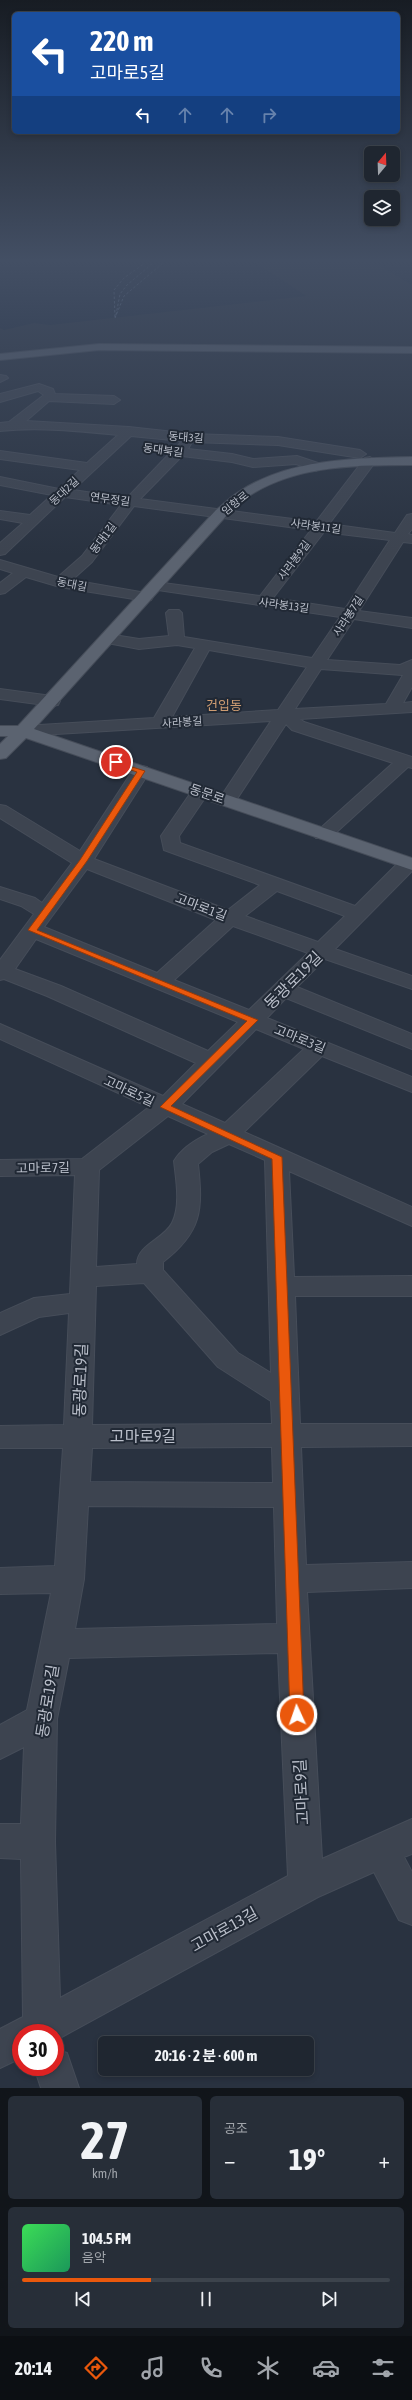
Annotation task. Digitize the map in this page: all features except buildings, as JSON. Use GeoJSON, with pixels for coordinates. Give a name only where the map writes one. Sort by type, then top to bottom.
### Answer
{"type":"FeatureCollection","features":[{"type":"Feature","properties":{"kind":"main road"},"geometry":{"type":"LineString","coordinates":[[0,365],[43,360]]}},
{"type":"Feature","properties":{"kind":"main road","name":"임항로"},"geometry":{"type":"LineString","coordinates":[[0,754],[52,701],[108,640],[221,513],[252,489],[316,467],[365,457],[412,461]]}},
{"type":"Feature","properties":{"kind":"main road","name":"동문로"},"geometry":{"type":"LineString","coordinates":[[0,731],[23,731],[410,863]]}},
{"type":"Feature","properties":{"kind":"street"},"geometry":{"type":"LineString","coordinates":[[0,398],[39,387],[49,391],[50,397]]}},
{"type":"Feature","properties":{"kind":"street"},"geometry":{"type":"LineString","coordinates":[[5,430],[45,398],[114,400]]}},
{"type":"Feature","properties":{"kind":"street","name":"동대3길"},"geometry":{"type":"LineString","coordinates":[[5,430],[30,424],[129,431],[192,438],[246,439],[321,446],[365,457]]}},
{"type":"Feature","properties":{"kind":"street","name":"동대북길"},"geometry":{"type":"LineString","coordinates":[[5,430],[131,445]]}},
{"type":"Feature","properties":{"kind":"street","name":"동대2길"},"geometry":{"type":"LineString","coordinates":[[0,551],[129,431]]}},
{"type":"Feature","properties":{"kind":"street","name":"동대1길"},"geometry":{"type":"LineString","coordinates":[[60,583],[87,559],[130,502],[192,438]]}},
{"type":"Feature","properties":{"kind":"street"},"geometry":{"type":"LineString","coordinates":[[297,460],[306,453],[321,446]]}},
{"type":"Feature","properties":{"kind":"street","name":"동대북길"},"geometry":{"type":"LineString","coordinates":[[155,448],[232,458],[253,463],[297,460],[316,467]]}},
{"type":"Feature","properties":{"kind":"street"},"geometry":{"type":"LineString","coordinates":[[0,455],[90,467]]}},
{"type":"Feature","properties":{"kind":"street","name":"사라봉9길"},"geometry":{"type":"LineString","coordinates":[[263,602],[320,526],[365,457]]}},
{"type":"Feature","properties":{"kind":"street","name":"연무정길"},"geometry":{"type":"LineString","coordinates":[[0,481],[62,493],[221,513]]}},
{"type":"Feature","properties":{"kind":"street","name":"사라봉11길"},"geometry":{"type":"LineString","coordinates":[[221,513],[406,538]]}},
{"type":"Feature","properties":{"kind":"street"},"geometry":{"type":"LineString","coordinates":[[0,515],[33,520]]}},
{"type":"Feature","properties":{"kind":"street","name":"사라봉7길"},"geometry":{"type":"LineString","coordinates":[[228,801],[350,614],[406,538],[412,518]]}},
{"type":"Feature","properties":{"kind":"street","name":"동대길"},"geometry":{"type":"LineString","coordinates":[[0,564],[60,583],[151,591]]}},
{"type":"Feature","properties":{"kind":"street"},"geometry":{"type":"LineString","coordinates":[[0,590],[24,571]]}},
{"type":"Feature","properties":{"kind":"street","name":"사라봉13길"},"geometry":{"type":"LineString","coordinates":[[151,591],[263,602],[412,623]]}},
{"type":"Feature","properties":{"kind":"street"},"geometry":{"type":"LineString","coordinates":[[174,613],[177,640]]}},
{"type":"Feature","properties":{"kind":"street"},"geometry":{"type":"LineString","coordinates":[[159,724],[210,646],[229,633]]}},
{"type":"Feature","properties":{"kind":"street"},"geometry":{"type":"LineString","coordinates":[[108,640],[139,644],[177,640],[318,664],[402,670],[412,665]]}},
{"type":"Feature","properties":{"kind":"street"},"geometry":{"type":"LineString","coordinates":[[391,709],[412,673]]}},
{"type":"Feature","properties":{"kind":"street"},"geometry":{"type":"LineString","coordinates":[[0,694],[52,701]]}},
{"type":"Feature","properties":{"kind":"street","name":"사라봉길"},"geometry":{"type":"LineString","coordinates":[[23,731],[412,708]]}},
{"type":"Feature","properties":{"kind":"street"},"geometry":{"type":"LineString","coordinates":[[285,715],[298,726],[408,762]]}},
{"type":"Feature","properties":{"kind":"street"},"geometry":{"type":"LineString","coordinates":[[323,834],[408,762]]}},
{"type":"Feature","properties":{"kind":"street"},"geometry":{"type":"LineString","coordinates":[[141,771],[83,861],[1,973],[54,991],[212,1061]]}},
{"type":"Feature","properties":{"kind":"street"},"geometry":{"type":"LineString","coordinates":[[200,792],[170,836],[171,846],[359,914]]}},
{"type":"Feature","properties":{"kind":"street","name":"고마로1길"},"geometry":{"type":"LineString","coordinates":[[0,810],[83,861],[230,918],[412,983]]}},
{"type":"Feature","properties":{"kind":"street","name":"동광로19길"},"geometry":{"type":"LineString","coordinates":[[34,2024],[41,1719],[69,1579],[78,1437],[87,1167],[165,1107],[410,863]]}},
{"type":"Feature","properties":{"kind":"street"},"geometry":{"type":"LineString","coordinates":[[159,982],[230,918],[274,884]]}},
{"type":"Feature","properties":{"kind":"street"},"geometry":{"type":"LineString","coordinates":[[0,893],[28,902],[45,913]]}},
{"type":"Feature","properties":{"kind":"street","name":"고마로3길"},"geometry":{"type":"LineString","coordinates":[[32,930],[412,1085]]}},
{"type":"Feature","properties":{"kind":"street"},"geometry":{"type":"LineString","coordinates":[[282,989],[412,1042]]}},
{"type":"Feature","properties":{"kind":"street","name":"고마로5길"},"geometry":{"type":"LineString","coordinates":[[0,1031],[227,1135],[412,1217]]}},
{"type":"Feature","properties":{"kind":"street"},"geometry":{"type":"LineString","coordinates":[[286,1396],[228,1360],[150,1273],[150,1258],[181,1233],[189,1212],[186,1161],[204,1146],[227,1135],[319,1047]]}},
{"type":"Feature","properties":{"kind":"street","name":"고마로9길"},"geometry":{"type":"LineString","coordinates":[[277,1157],[293,1579],[293,1638],[306,1885]]}},
{"type":"Feature","properties":{"kind":"street","name":"고마로7길"},"geometry":{"type":"LineString","coordinates":[[0,1168],[87,1167]]}},
{"type":"Feature","properties":{"kind":"street"},"geometry":{"type":"LineString","coordinates":[[0,1325],[34,1308],[83,1290],[150,1273]]}},
{"type":"Feature","properties":{"kind":"street"},"geometry":{"type":"LineString","coordinates":[[282,1287],[412,1286]]}},
{"type":"Feature","properties":{"kind":"street","name":"고마로9길"},"geometry":{"type":"LineString","coordinates":[[0,1437],[412,1435]]}},
{"type":"Feature","properties":{"kind":"street"},"geometry":{"type":"LineString","coordinates":[[74,1494],[290,1495]]}},
{"type":"Feature","properties":{"kind":"street"},"geometry":{"type":"LineString","coordinates":[[293,1579],[412,1575]]}},
{"type":"Feature","properties":{"kind":"street"},"geometry":{"type":"LineString","coordinates":[[0,1581],[69,1579]]}},
{"type":"Feature","properties":{"kind":"street"},"geometry":{"type":"LineString","coordinates":[[57,1644],[293,1638]]}},
{"type":"Feature","properties":{"kind":"street"},"geometry":{"type":"LineString","coordinates":[[0,1743],[41,1719]]}},
{"type":"Feature","properties":{"kind":"street"},"geometry":{"type":"LineString","coordinates":[[0,1841],[38,1842]]}},
{"type":"Feature","properties":{"kind":"street"},"geometry":{"type":"LineString","coordinates":[[397,1843],[412,1907]]}},
{"type":"Feature","properties":{"kind":"street","name":"고마로13길"},"geometry":{"type":"LineString","coordinates":[[51,2024],[306,1885],[397,1843]]}},
{"type":"Feature","properties":{"kind":"street","name":"고마로13길"},"geometry":{"type":"LineString","coordinates":[[0,2049],[12,2043]]}},
{"type":"Feature","properties":{"kind":"street"},"geometry":{"type":"LineString","coordinates":[[56,2076],[60,2088]]}},
{"type":"Feature","properties":{"kind":"district","name":"건입동"},"geometry":{"type":"Point","coordinates":[224,705]}},
{"type":"Feature","properties":{"kind":"route"},"geometry":{"type":"LineString","coordinates":[[116,762],[141,771],[83,861],[32,930],[253,1020],[165,1107],[277,1157],[293,1579],[293,1638],[297,1715]]}}]}
